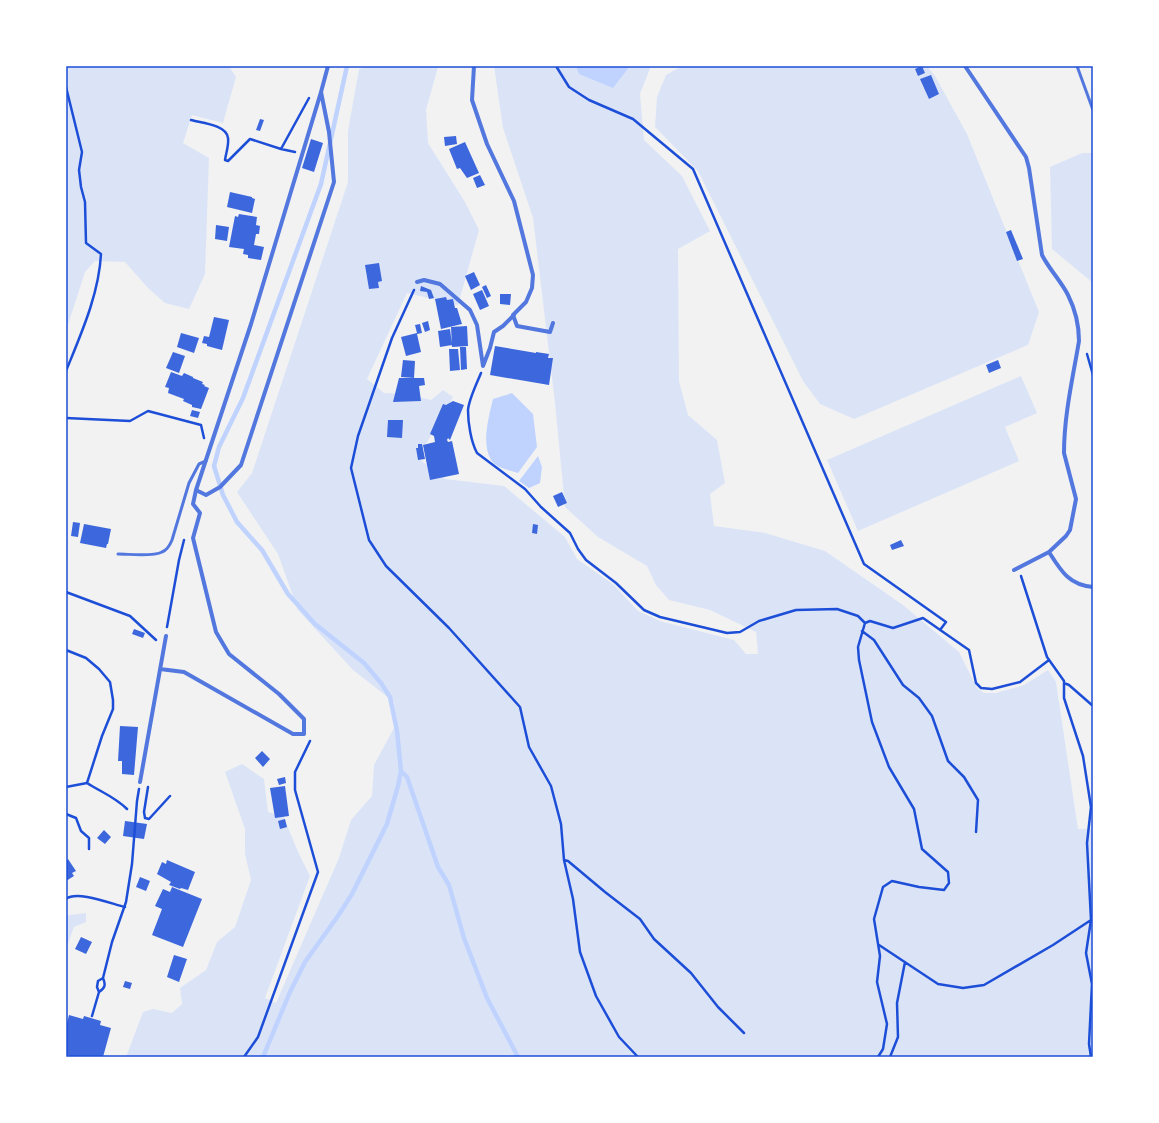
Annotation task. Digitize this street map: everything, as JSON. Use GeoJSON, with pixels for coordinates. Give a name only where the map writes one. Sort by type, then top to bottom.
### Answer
{"type":"FeatureCollection","features":[{"type":"Feature","properties":{"kind":"street"},"geometry":{"type":"LineString","coordinates":[[160,669],[184,672],[294,734],[304,734],[304,719],[279,694],[229,654],[216,632],[193,538],[200,512],[193,504],[196,490],[251,324],[328,66]]}},
{"type":"Feature","properties":{"kind":"street"},"geometry":{"type":"LineString","coordinates":[[474,66],[472,100],[487,144],[514,201],[533,275],[532,288],[526,302],[503,326],[494,332],[483,366]]}},
{"type":"Feature","properties":{"kind":"street"},"geometry":{"type":"LineString","coordinates":[[964,66],[1026,157],[1042,255],[1067,294],[1074,310],[1078,329],[1079,340],[1067,415],[1064,446],[1064,453],[1076,499],[1070,530],[1066,536],[1049,552],[1016,569]]}},
{"type":"Feature","properties":{"kind":"street"},"geometry":{"type":"LineString","coordinates":[[196,490],[206,495],[220,487],[241,465],[334,182],[329,132],[321,92]]}},
{"type":"Feature","properties":{"kind":"street"},"geometry":{"type":"LineString","coordinates":[[417,282],[424,280],[440,284],[470,310],[477,325],[483,366]]}},
{"type":"Feature","properties":{"kind":"street"},"geometry":{"type":"LineString","coordinates":[[514,314],[513,315],[518,326],[550,332],[553,323]]}},
{"type":"Feature","properties":{"kind":"street"},"geometry":{"type":"LineString","coordinates":[[1049,552],[1062,572],[1073,581],[1093,587]]}},
{"type":"Feature","properties":{"kind":"street"},"geometry":{"type":"LineString","coordinates":[[140,782],[166,636]]}},
{"type":"Feature","properties":{"kind":"lane"},"geometry":{"type":"LineString","coordinates":[[1077,66],[1093,110]]}},
{"type":"Feature","properties":{"kind":"lane"},"geometry":{"type":"LineString","coordinates":[[118,554],[156,554],[163,552],[169,546],[189,483],[199,464],[206,461]]}},
{"type":"Feature","properties":{"kind":"path"},"geometry":{"type":"LineString","coordinates":[[556,66],[569,87],[589,100],[633,119],[693,169],[864,564],[946,622],[940,630]]}},
{"type":"Feature","properties":{"kind":"path"},"geometry":{"type":"LineString","coordinates":[[66,87],[82,152],[80,170],[81,187],[85,202],[86,243],[102,254],[100,270],[91,302],[78,342],[66,371]]}},
{"type":"Feature","properties":{"kind":"path"},"geometry":{"type":"LineString","coordinates":[[281,149],[310,96],[320,97]]}},
{"type":"Feature","properties":{"kind":"path"},"geometry":{"type":"LineString","coordinates":[[191,120],[222,128],[227,134],[229,140],[225,160],[228,161],[250,139],[292,152],[303,152]]}},
{"type":"Feature","properties":{"kind":"path"},"geometry":{"type":"LineString","coordinates":[[417,282],[392,338],[358,436],[351,468],[369,540],[386,566],[449,628],[520,707],[529,747],[551,786],[561,824],[564,860],[573,899],[580,952],[596,996],[619,1037],[638,1057]]}},
{"type":"Feature","properties":{"kind":"path"},"geometry":{"type":"LineString","coordinates":[[483,366],[468,408],[473,445],[477,453],[524,489],[541,507],[570,533],[578,549],[586,560],[616,583],[644,610],[660,617],[727,633],[740,632],[759,621],[796,610],[837,609],[858,616],[864,623]]}},
{"type":"Feature","properties":{"kind":"path"},"geometry":{"type":"LineString","coordinates":[[66,418],[130,421],[148,411],[201,425],[204,437],[212,444]]}},
{"type":"Feature","properties":{"kind":"path"},"geometry":{"type":"LineString","coordinates":[[166,636],[184,539]]}},
{"type":"Feature","properties":{"kind":"path"},"geometry":{"type":"LineString","coordinates":[[1016,569],[1049,660],[1064,680],[1064,698],[1082,756],[1091,807],[1087,844],[1091,920],[1086,953],[1092,984],[1089,1044],[1091,1057]]}},
{"type":"Feature","properties":{"kind":"path"},"geometry":{"type":"LineString","coordinates":[[66,592],[130,616],[164,647]]}},
{"type":"Feature","properties":{"kind":"path"},"geometry":{"type":"LineString","coordinates":[[864,623],[870,621],[893,628],[923,618],[969,650],[976,683],[981,688],[992,689],[1020,682],[1049,660]]}},
{"type":"Feature","properties":{"kind":"path"},"geometry":{"type":"LineString","coordinates":[[864,623],[858,647],[859,660],[872,722],[889,766],[914,809],[922,849],[948,872],[949,883],[944,890],[919,887],[892,881],[883,886],[874,919],[880,956],[877,982],[887,1024],[883,1050],[878,1057]]}},
{"type":"Feature","properties":{"kind":"path"},"geometry":{"type":"LineString","coordinates":[[862,631],[874,640],[903,685],[919,698],[932,716],[948,761],[964,777],[978,800],[976,832]]}},
{"type":"Feature","properties":{"kind":"path"},"geometry":{"type":"LineString","coordinates":[[66,650],[86,658],[99,669],[110,682],[113,700],[113,709],[102,736],[87,783]]}},
{"type":"Feature","properties":{"kind":"path"},"geometry":{"type":"LineString","coordinates":[[1064,683],[1069,685],[1093,706]]}},
{"type":"Feature","properties":{"kind":"path"},"geometry":{"type":"LineString","coordinates":[[244,1057],[258,1037],[318,872],[296,790],[295,772],[310,741],[304,734]]}},
{"type":"Feature","properties":{"kind":"path"},"geometry":{"type":"LineString","coordinates":[[149,781],[144,812],[145,818],[149,819],[170,796]]}},
{"type":"Feature","properties":{"kind":"path"},"geometry":{"type":"LineString","coordinates":[[92,1016],[99,992],[106,984],[103,978],[112,942],[125,907],[132,864],[140,782]]}},
{"type":"Feature","properties":{"kind":"path"},"geometry":{"type":"LineString","coordinates":[[66,787],[87,783],[118,800],[127,809]]}},
{"type":"Feature","properties":{"kind":"path"},"geometry":{"type":"LineString","coordinates":[[66,814],[76,818],[81,831],[89,838],[90,849]]}},
{"type":"Feature","properties":{"kind":"path"},"geometry":{"type":"LineString","coordinates":[[564,860],[568,861],[640,919],[654,939],[691,972],[718,1007],[744,1033]]}},
{"type":"Feature","properties":{"kind":"path"},"geometry":{"type":"LineString","coordinates":[[66,899],[69,897],[85,896],[125,907]]}},
{"type":"Feature","properties":{"kind":"path"},"geometry":{"type":"LineString","coordinates":[[878,944],[938,984],[963,988],[984,985],[1053,946],[1091,920]]}},
{"type":"Feature","properties":{"kind":"path"},"geometry":{"type":"LineString","coordinates":[[890,1057],[898,1038],[897,1003],[905,962]]}},
{"type":"Feature","properties":{"kind":"path"},"geometry":{"type":"LineString","coordinates":[[99,992],[96,987],[98,981],[103,978]]}},
{"type":"Feature","properties":{"kind":"shaded area"},"geometry":{"type":"Polygon","coordinates":[[[66,66],[229,66],[236,77],[223,123],[192,115],[183,143],[209,158],[205,274],[189,309],[165,303],[148,288],[125,262],[95,261],[85,272],[66,331],[66,66]]]}},
{"type":"Feature","properties":{"kind":"shaded area"},"geometry":{"type":"Polygon","coordinates":[[[369,66],[438,67],[426,110],[428,143],[465,202],[479,230],[458,305],[407,293],[367,379],[384,393],[406,394],[431,400],[443,390],[453,397],[418,458],[445,479],[504,486],[565,537],[577,559],[614,585],[638,611],[660,621],[734,640],[746,654],[758,654],[756,632],[710,610],[669,600],[656,585],[647,566],[598,537],[565,507],[555,403],[533,218],[503,128],[494,66],[651,66],[640,94],[644,140],[682,176],[710,231],[678,249],[679,381],[688,415],[717,440],[725,483],[710,494],[714,526],[765,533],[825,551],[903,605],[959,652],[977,688],[984,693],[996,693],[1024,685],[1048,670],[1056,682],[1078,829],[1093,829],[1093,1057],[126,1057],[143,1012],[153,1009],[172,1013],[182,1004],[180,988],[206,970],[217,942],[235,927],[251,880],[245,854],[245,829],[225,772],[242,764],[264,779],[268,812],[283,816],[310,876],[265,998],[276,1003],[339,858],[351,820],[372,796],[374,765],[395,726],[394,702],[353,670],[298,610],[278,554],[237,492],[252,473],[348,182],[348,131],[359,69],[369,66]]]}},
{"type":"Feature","properties":{"kind":"shaded area"},"geometry":{"type":"Polygon","coordinates":[[[682,66],[927,66],[935,76],[967,134],[1039,312],[1028,345],[854,419],[820,404],[803,381],[698,171],[655,127],[657,97],[666,75],[682,66]]]}},
{"type":"Feature","properties":{"kind":"shaded area"},"geometry":{"type":"Polygon","coordinates":[[[1082,153],[1093,153],[1093,283],[1052,249],[1050,167],[1082,153]]]}},
{"type":"Feature","properties":{"kind":"shaded area"},"geometry":{"type":"Polygon","coordinates":[[[1021,376],[1037,413],[1005,427],[1019,461],[858,531],[827,460],[1021,376]]]}},
{"type":"Feature","properties":{"kind":"shaded area"},"geometry":{"type":"Polygon","coordinates":[[[86,913],[86,922],[74,927],[66,949],[66,917],[69,915],[86,913]]]}},
{"type":"Feature","properties":{"kind":"water"},"geometry":{"type":"Polygon","coordinates":[[[576,66],[630,66],[613,88],[579,74],[576,66]]]}},
{"type":"Feature","properties":{"kind":"water"},"geometry":{"type":"Polygon","coordinates":[[[512,393],[533,414],[537,447],[518,473],[493,463],[488,453],[486,438],[493,399],[512,393]]]}},
{"type":"Feature","properties":{"kind":"water"},"geometry":{"type":"Polygon","coordinates":[[[538,456],[542,467],[540,483],[529,488],[519,481],[538,456]]]}},
{"type":"Feature","properties":{"kind":"building"},"geometry":{"type":"Polygon","coordinates":[[[922,66],[925,73],[918,76],[915,69],[922,66]]]}},
{"type":"Feature","properties":{"kind":"building"},"geometry":{"type":"Polygon","coordinates":[[[931,75],[939,94],[929,99],[920,79],[931,75]]]}},
{"type":"Feature","properties":{"kind":"building"},"geometry":{"type":"Polygon","coordinates":[[[260,119],[264,120],[260,131],[256,130],[260,119]]]}},
{"type":"Feature","properties":{"kind":"building"},"geometry":{"type":"Polygon","coordinates":[[[456,136],[457,144],[445,146],[444,137],[456,136]]]}},
{"type":"Feature","properties":{"kind":"building"},"geometry":{"type":"Polygon","coordinates":[[[311,139],[323,143],[314,172],[302,168],[311,139]]]}},
{"type":"Feature","properties":{"kind":"building"},"geometry":{"type":"Polygon","coordinates":[[[465,142],[479,173],[467,178],[460,168],[457,169],[449,149],[465,142]]]}},
{"type":"Feature","properties":{"kind":"building"},"geometry":{"type":"Polygon","coordinates":[[[480,175],[485,185],[477,188],[473,178],[480,175]]]}},
{"type":"Feature","properties":{"kind":"building"},"geometry":{"type":"Polygon","coordinates":[[[230,192],[255,199],[252,213],[227,207],[230,192]]]}},
{"type":"Feature","properties":{"kind":"building"},"geometry":{"type":"Polygon","coordinates":[[[239,214],[257,217],[256,225],[260,226],[259,234],[256,234],[254,245],[264,247],[261,260],[248,258],[248,255],[243,254],[244,249],[229,247],[235,216],[238,217],[239,214]]]}},
{"type":"Feature","properties":{"kind":"building"},"geometry":{"type":"Polygon","coordinates":[[[216,225],[229,227],[227,241],[215,239],[216,225]]]}},
{"type":"Feature","properties":{"kind":"building"},"geometry":{"type":"Polygon","coordinates":[[[1011,230],[1023,259],[1017,261],[1006,232],[1011,230]]]}},
{"type":"Feature","properties":{"kind":"building"},"geometry":{"type":"Polygon","coordinates":[[[379,263],[382,281],[378,282],[379,288],[369,289],[365,265],[379,263]]]}},
{"type":"Feature","properties":{"kind":"building"},"geometry":{"type":"Polygon","coordinates":[[[474,272],[480,285],[471,290],[465,276],[474,272]]]}},
{"type":"Feature","properties":{"kind":"building"},"geometry":{"type":"Polygon","coordinates":[[[486,285],[491,296],[487,298],[482,287],[486,285]]]}},
{"type":"Feature","properties":{"kind":"building"},"geometry":{"type":"Polygon","coordinates":[[[421,286],[431,290],[434,298],[429,299],[427,292],[420,291],[421,286]]]}},
{"type":"Feature","properties":{"kind":"building"},"geometry":{"type":"Polygon","coordinates":[[[482,290],[489,306],[480,310],[473,294],[482,290]]]}},
{"type":"Feature","properties":{"kind":"building"},"geometry":{"type":"Polygon","coordinates":[[[500,294],[511,294],[510,305],[500,304],[500,294]]]}},
{"type":"Feature","properties":{"kind":"building"},"geometry":{"type":"Polygon","coordinates":[[[446,297],[447,300],[453,299],[462,324],[441,329],[435,299],[446,297]]]}},
{"type":"Feature","properties":{"kind":"building"},"geometry":{"type":"Polygon","coordinates":[[[214,317],[229,320],[222,350],[202,343],[204,336],[209,337],[214,317]]]}},
{"type":"Feature","properties":{"kind":"building"},"geometry":{"type":"Polygon","coordinates":[[[428,321],[430,330],[425,332],[422,323],[428,321]]]}},
{"type":"Feature","properties":{"kind":"building"},"geometry":{"type":"Polygon","coordinates":[[[420,324],[422,333],[417,334],[421,352],[406,356],[401,337],[417,333],[415,325],[420,324]]]}},
{"type":"Feature","properties":{"kind":"building"},"geometry":{"type":"Polygon","coordinates":[[[467,326],[468,346],[452,347],[451,327],[467,326]]]}},
{"type":"Feature","properties":{"kind":"building"},"geometry":{"type":"Polygon","coordinates":[[[450,329],[452,345],[440,347],[438,331],[450,329]]]}},
{"type":"Feature","properties":{"kind":"building"},"geometry":{"type":"Polygon","coordinates":[[[181,333],[199,338],[194,353],[177,347],[181,333]]]}},
{"type":"Feature","properties":{"kind":"building"},"geometry":{"type":"Polygon","coordinates":[[[495,346],[549,354],[548,358],[553,358],[549,385],[490,375],[495,346]]]}},
{"type":"Feature","properties":{"kind":"building"},"geometry":{"type":"Polygon","coordinates":[[[460,347],[466,347],[467,369],[461,370],[460,347]]]}},
{"type":"Feature","properties":{"kind":"building"},"geometry":{"type":"Polygon","coordinates":[[[449,349],[458,349],[460,370],[450,371],[449,349]]]}},
{"type":"Feature","properties":{"kind":"building"},"geometry":{"type":"Polygon","coordinates":[[[173,352],[185,356],[179,373],[166,368],[173,352]]]}},
{"type":"Feature","properties":{"kind":"building"},"geometry":{"type":"Polygon","coordinates":[[[403,360],[415,361],[414,378],[401,377],[403,360]]]}},
{"type":"Feature","properties":{"kind":"building"},"geometry":{"type":"Polygon","coordinates":[[[998,360],[1001,368],[989,373],[986,365],[998,360]]]}},
{"type":"Feature","properties":{"kind":"building"},"geometry":{"type":"Polygon","coordinates":[[[171,372],[182,376],[184,373],[203,382],[202,384],[205,385],[204,386],[209,388],[201,409],[192,407],[192,405],[183,401],[184,399],[168,393],[169,388],[165,387],[171,372]]]}},
{"type":"Feature","properties":{"kind":"building"},"geometry":{"type":"Polygon","coordinates":[[[399,378],[424,378],[425,385],[419,386],[421,401],[393,402],[399,378]]]}},
{"type":"Feature","properties":{"kind":"building"},"geometry":{"type":"Polygon","coordinates":[[[453,401],[464,405],[450,440],[448,438],[447,440],[448,442],[452,441],[459,474],[430,480],[423,445],[435,442],[434,436],[430,434],[443,404],[446,405],[453,401]]]}},
{"type":"Feature","properties":{"kind":"building"},"geometry":{"type":"Polygon","coordinates":[[[192,410],[200,412],[198,418],[190,416],[192,410]]]}},
{"type":"Feature","properties":{"kind":"building"},"geometry":{"type":"Polygon","coordinates":[[[388,420],[403,420],[402,438],[387,437],[388,420]]]}},
{"type":"Feature","properties":{"kind":"building"},"geometry":{"type":"Polygon","coordinates":[[[418,444],[422,444],[425,459],[418,460],[416,448],[418,448],[418,444]]]}},
{"type":"Feature","properties":{"kind":"building"},"geometry":{"type":"Polygon","coordinates":[[[562,492],[567,503],[558,507],[553,496],[562,492]]]}},
{"type":"Feature","properties":{"kind":"building"},"geometry":{"type":"Polygon","coordinates":[[[73,522],[80,523],[78,537],[71,536],[73,522]]]}},
{"type":"Feature","properties":{"kind":"building"},"geometry":{"type":"Polygon","coordinates":[[[84,524],[111,529],[106,548],[80,543],[84,524]]]}},
{"type":"Feature","properties":{"kind":"building"},"geometry":{"type":"Polygon","coordinates":[[[533,524],[538,525],[537,534],[532,533],[533,524]]]}},
{"type":"Feature","properties":{"kind":"building"},"geometry":{"type":"Polygon","coordinates":[[[901,540],[904,546],[892,550],[890,545],[901,540]]]}},
{"type":"Feature","properties":{"kind":"building"},"geometry":{"type":"Polygon","coordinates":[[[134,629],[145,633],[143,638],[132,634],[134,629]]]}},
{"type":"Feature","properties":{"kind":"building"},"geometry":{"type":"Polygon","coordinates":[[[120,726],[138,727],[134,775],[122,774],[122,761],[118,761],[120,726]]]}},
{"type":"Feature","properties":{"kind":"building"},"geometry":{"type":"Polygon","coordinates":[[[262,751],[270,759],[263,767],[255,758],[262,751]]]}},
{"type":"Feature","properties":{"kind":"building"},"geometry":{"type":"Polygon","coordinates":[[[285,777],[286,783],[279,785],[277,779],[285,777]]]}},
{"type":"Feature","properties":{"kind":"building"},"geometry":{"type":"Polygon","coordinates":[[[285,786],[289,816],[275,818],[270,788],[285,786]]]}},
{"type":"Feature","properties":{"kind":"building"},"geometry":{"type":"Polygon","coordinates":[[[285,819],[287,827],[280,829],[278,821],[285,819]]]}},
{"type":"Feature","properties":{"kind":"building"},"geometry":{"type":"Polygon","coordinates":[[[125,821],[147,824],[144,839],[123,836],[125,821]]]}},
{"type":"Feature","properties":{"kind":"building"},"geometry":{"type":"Polygon","coordinates":[[[104,830],[111,837],[105,844],[97,838],[104,830]]]}},
{"type":"Feature","properties":{"kind":"building"},"geometry":{"type":"Polygon","coordinates":[[[68,859],[76,871],[72,873],[74,876],[66,881],[66,861],[68,859]]]}},
{"type":"Feature","properties":{"kind":"building"},"geometry":{"type":"Polygon","coordinates":[[[167,860],[195,872],[188,890],[169,885],[171,882],[157,874],[162,862],[166,864],[167,860]]]}},
{"type":"Feature","properties":{"kind":"building"},"geometry":{"type":"Polygon","coordinates":[[[140,877],[150,881],[146,891],[136,887],[140,877]]]}},
{"type":"Feature","properties":{"kind":"building"},"geometry":{"type":"Polygon","coordinates":[[[172,887],[202,899],[183,947],[152,935],[162,909],[155,906],[163,889],[170,892],[172,887]]]}},
{"type":"Feature","properties":{"kind":"building"},"geometry":{"type":"Polygon","coordinates":[[[81,937],[92,942],[86,954],[75,949],[81,937]]]}},
{"type":"Feature","properties":{"kind":"building"},"geometry":{"type":"Polygon","coordinates":[[[174,955],[187,959],[179,982],[167,977],[174,955]]]}},
{"type":"Feature","properties":{"kind":"building"},"geometry":{"type":"Polygon","coordinates":[[[125,981],[132,983],[130,989],[123,987],[125,981]]]}},
{"type":"Feature","properties":{"kind":"building"},"geometry":{"type":"Polygon","coordinates":[[[69,1015],[83,1019],[84,1016],[101,1021],[100,1025],[111,1028],[103,1057],[73,1057],[66,1055],[66,1027],[69,1015]]]}},
{"type":"Feature","properties":{"kind":"waterway"},"geometry":{"type":"LineString","coordinates":[[263,1057],[290,992],[305,962],[352,894],[387,824],[401,771],[397,731],[390,697],[381,683],[364,663],[315,624],[288,594],[262,550],[237,522],[223,495],[214,466],[219,447],[243,398],[321,184],[347,66]]}},
{"type":"Feature","properties":{"kind":"waterway"},"geometry":{"type":"LineString","coordinates":[[401,771],[407,777],[438,867],[449,885],[464,938],[487,998],[518,1057]]}}]}
